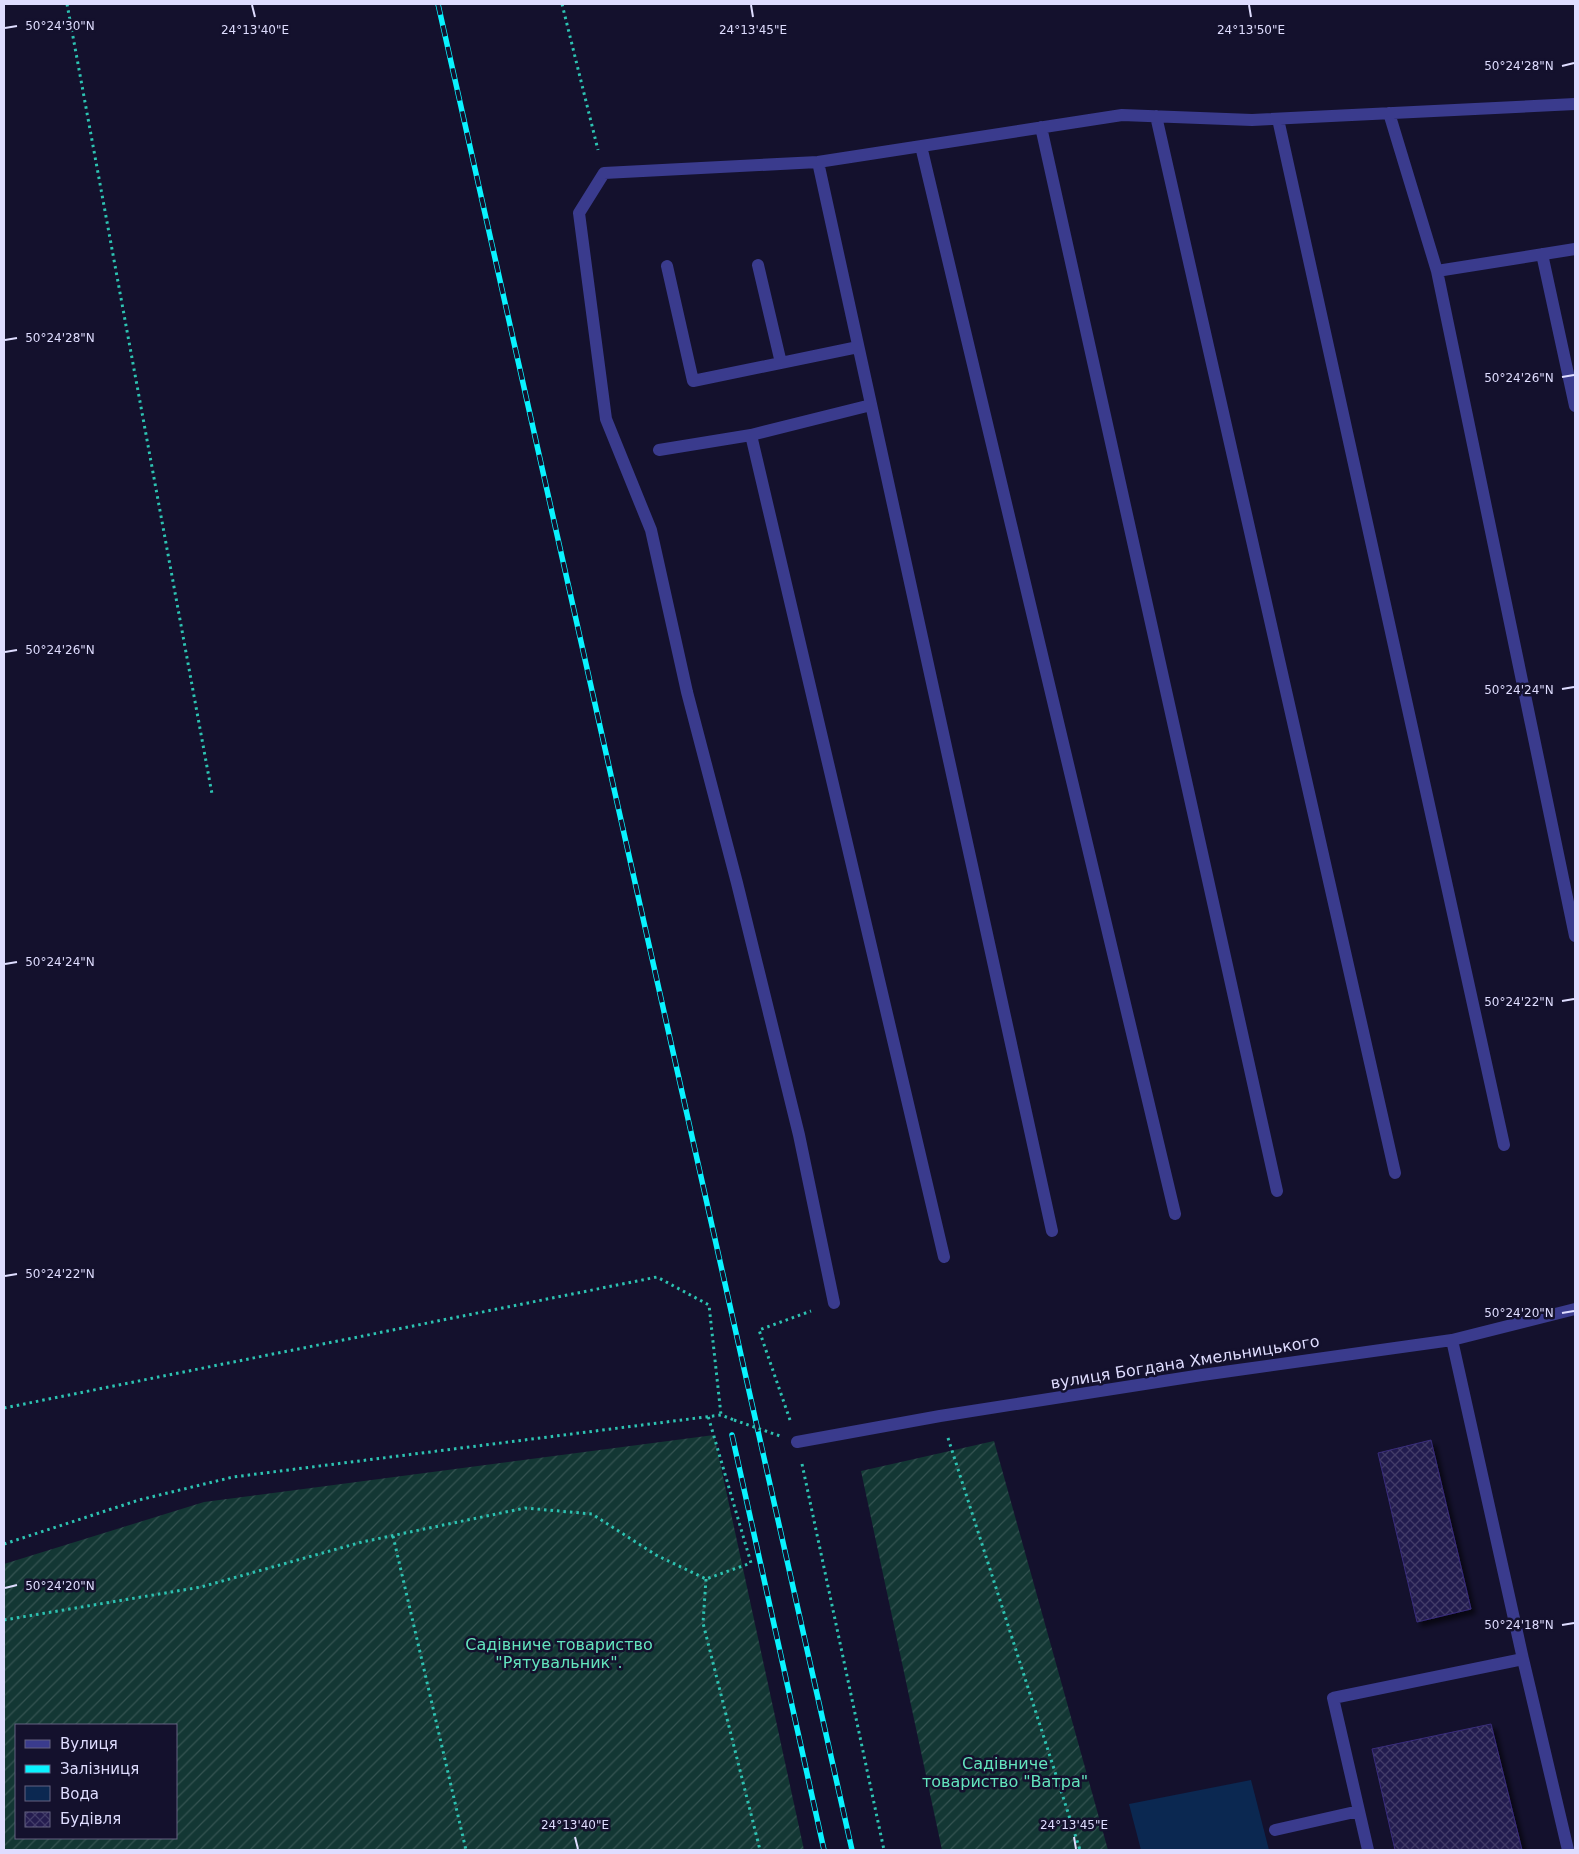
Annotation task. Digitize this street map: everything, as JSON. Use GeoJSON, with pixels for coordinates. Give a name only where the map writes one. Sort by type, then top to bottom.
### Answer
{"type":"FeatureCollection","features":[{"type":"Feature","properties":{"kind":"lane"},"geometry":{"type":"LineString","coordinates":[[834,1302],[799,1135],[737,883],[687,692],[651,530],[606,419],[579,214],[604,173],[818,162],[1122,115],[1252,120],[1575,104]]}},
{"type":"Feature","properties":{"kind":"lane"},"geometry":{"type":"LineString","coordinates":[[1390,113],[1437,271],[1575,936]]}},
{"type":"Feature","properties":{"kind":"lane"},"geometry":{"type":"LineString","coordinates":[[1156,116],[1396,1173]]}},
{"type":"Feature","properties":{"kind":"lane"},"geometry":{"type":"LineString","coordinates":[[1278,119],[1504,1145]]}},
{"type":"Feature","properties":{"kind":"lane"},"geometry":{"type":"LineString","coordinates":[[1042,127],[1278,1191]]}},
{"type":"Feature","properties":{"kind":"lane"},"geometry":{"type":"LineString","coordinates":[[921,146],[1175,1214]]}},
{"type":"Feature","properties":{"kind":"lane"},"geometry":{"type":"LineString","coordinates":[[818,162],[1052,1231]]}},
{"type":"Feature","properties":{"kind":"lane"},"geometry":{"type":"LineString","coordinates":[[1437,271],[1575,249]]}},
{"type":"Feature","properties":{"kind":"lane"},"geometry":{"type":"LineString","coordinates":[[1542,254],[1575,406]]}},
{"type":"Feature","properties":{"kind":"lane"},"geometry":{"type":"LineString","coordinates":[[758,265],[781,363]]}},
{"type":"Feature","properties":{"kind":"lane"},"geometry":{"type":"LineString","coordinates":[[667,266],[693,382],[858,347]]}},
{"type":"Feature","properties":{"kind":"lane"},"geometry":{"type":"LineString","coordinates":[[659,450],[751,435],[871,405]]}},
{"type":"Feature","properties":{"kind":"lane"},"geometry":{"type":"LineString","coordinates":[[751,435],[944,1257]]}},
{"type":"Feature","properties":{"kind":"lane","name":"вулиця Богдана Хмельницького"},"geometry":{"type":"LineString","coordinates":[[797,1442],[940,1416],[1202,1375],[1452,1340],[1575,1309]]}},
{"type":"Feature","properties":{"kind":"lane"},"geometry":{"type":"LineString","coordinates":[[1452,1340],[1523,1659],[1568,1850]]}},
{"type":"Feature","properties":{"kind":"lane"},"geometry":{"type":"LineString","coordinates":[[1368,1850],[1333,1698],[1523,1659]]}},
{"type":"Feature","properties":{"kind":"lane"},"geometry":{"type":"LineString","coordinates":[[1275,1830],[1359,1811]]}},
{"type":"Feature","properties":{"kind":"path"},"geometry":{"type":"LineString","coordinates":[[67,4],[212,794]]}},
{"type":"Feature","properties":{"kind":"path"},"geometry":{"type":"LineString","coordinates":[[562,4],[604,173]]}},
{"type":"Feature","properties":{"kind":"path"},"geometry":{"type":"LineString","coordinates":[[4,1408],[657,1277],[709,1305],[721,1414]]}},
{"type":"Feature","properties":{"kind":"path"},"geometry":{"type":"LineString","coordinates":[[834,1302],[759,1330],[797,1442],[884,1850]]}},
{"type":"Feature","properties":{"kind":"path"},"geometry":{"type":"LineString","coordinates":[[4,1544],[139,1500],[233,1477],[721,1414],[780,1436]]}},
{"type":"Feature","properties":{"kind":"path"},"geometry":{"type":"LineString","coordinates":[[4,1620],[202,1588],[362,1542],[525,1508],[592,1514],[656,1555],[706,1579],[751,1563],[708,1416]]}},
{"type":"Feature","properties":{"kind":"path"},"geometry":{"type":"LineString","coordinates":[[940,1416],[1080,1850]]}},
{"type":"Feature","properties":{"kind":"path"},"geometry":{"type":"LineString","coordinates":[[392,1536],[466,1850]]}},
{"type":"Feature","properties":{"kind":"path"},"geometry":{"type":"LineString","coordinates":[[706,1579],[703,1623],[760,1850]]}},
{"type":"Feature","properties":{"kind":"green space","name":"Садівниче товариство \"Рятувальник\"."},"geometry":{"type":"Polygon","coordinates":[[[714,1435],[804,1850],[4,1850],[4,1564],[204,1502],[714,1435]]]}},
{"type":"Feature","properties":{"kind":"green space","name":"Садівниче товариство \"Ватра\""},"geometry":{"type":"Polygon","coordinates":[[[994,1441],[1108,1850],[942,1850],[861,1471],[994,1441]]]}},
{"type":"Feature","properties":{"kind":"water"},"geometry":{"type":"Polygon","coordinates":[[[1251,1780],[1269,1850],[1141,1850],[1129,1804],[1251,1780]]]}},
{"type":"Feature","properties":{"kind":"building"},"geometry":{"type":"Polygon","coordinates":[[[1431,1440],[1471,1609],[1417,1622],[1378,1453],[1431,1440]]]}},
{"type":"Feature","properties":{"kind":"building"},"geometry":{"type":"Polygon","coordinates":[[[1491,1724],[1522,1850],[1395,1850],[1372,1749],[1491,1724]]]}},
{"type":"Feature","properties":{"kind":"railway"},"geometry":{"type":"LineString","coordinates":[[438,4],[852,1850]]}},
{"type":"Feature","properties":{"kind":"railway"},"geometry":{"type":"LineString","coordinates":[[732,1435],[824,1850]]}}]}
